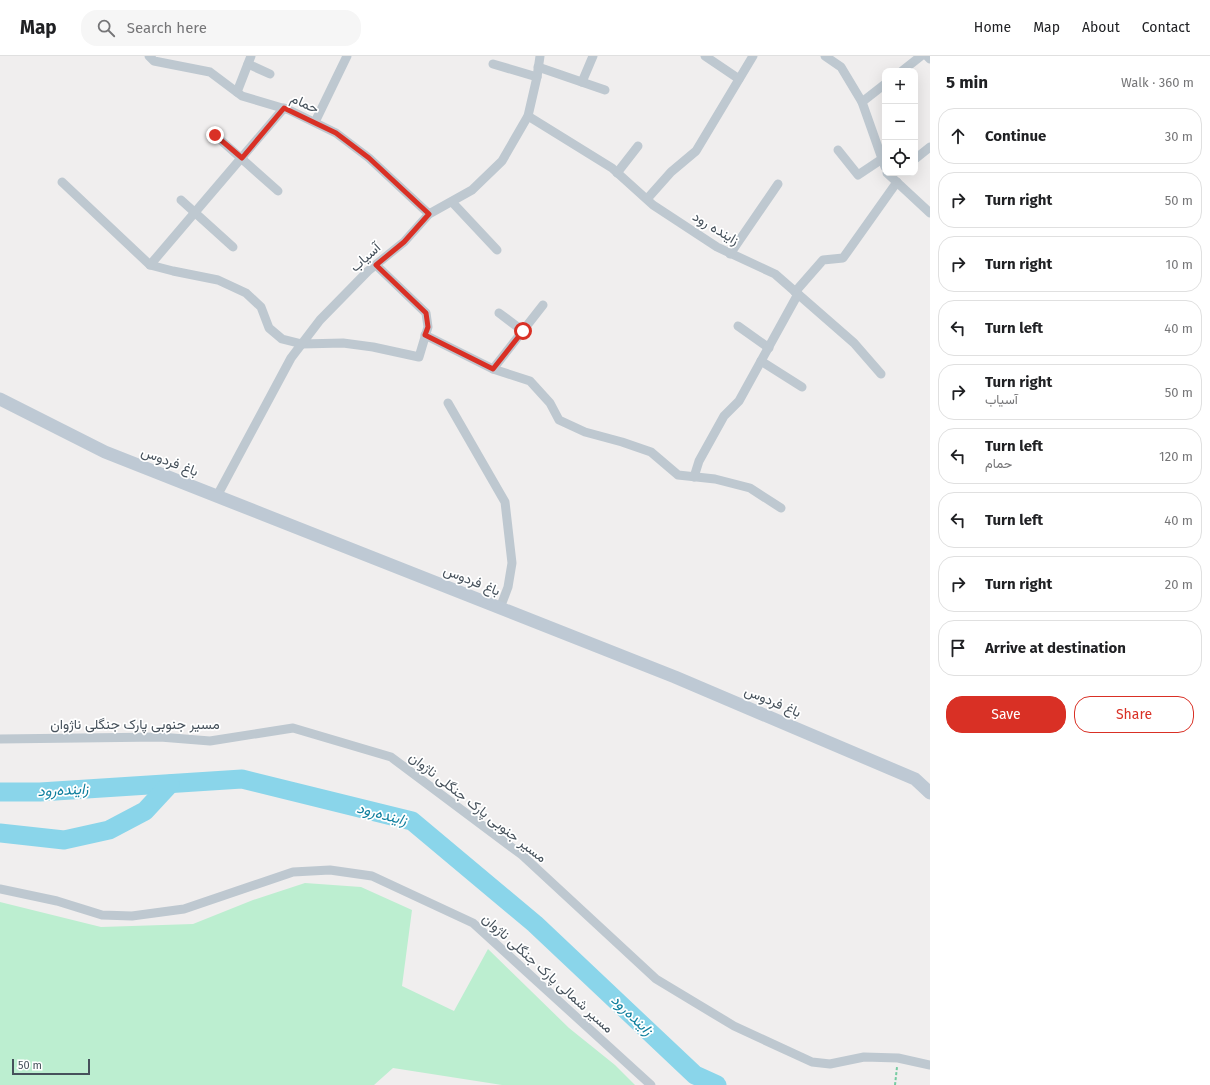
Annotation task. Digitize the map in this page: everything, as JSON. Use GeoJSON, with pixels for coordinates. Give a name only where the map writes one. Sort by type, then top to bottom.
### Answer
{"type":"FeatureCollection","features":[{"type":"Feature","properties":{"kind":"street","name":"حمام"},"geometry":{"type":"LineString","coordinates":[[149,56],[154,61],[210,72],[242,96],[284,108],[336,133],[369,158],[429,214]]}},
{"type":"Feature","properties":{"kind":"street"},"geometry":{"type":"LineString","coordinates":[[315,122],[347,56]]}},
{"type":"Feature","properties":{"kind":"street","name":"آسیاب"},"geometry":{"type":"LineString","coordinates":[[217,496],[291,358],[320,320],[376,265],[404,242],[429,214],[472,190],[502,161],[528,116],[540,56]]}},
{"type":"Feature","properties":{"kind":"street"},"geometry":{"type":"LineString","coordinates":[[582,82],[593,56]]}},
{"type":"Feature","properties":{"kind":"street"},"geometry":{"type":"LineString","coordinates":[[705,56],[739,79]]}},
{"type":"Feature","properties":{"kind":"street"},"geometry":{"type":"LineString","coordinates":[[647,199],[671,172],[696,152],[753,56]]}},
{"type":"Feature","properties":{"kind":"street"},"geometry":{"type":"LineString","coordinates":[[825,56],[841,67],[862,102],[882,157]]}},
{"type":"Feature","properties":{"kind":"street"},"geometry":{"type":"LineString","coordinates":[[906,68],[921,56]]}},
{"type":"Feature","properties":{"kind":"street"},"geometry":{"type":"LineString","coordinates":[[927,56],[930,59]]}},
{"type":"Feature","properties":{"kind":"street"},"geometry":{"type":"LineString","coordinates":[[237,92],[250,60],[270,74]]}},
{"type":"Feature","properties":{"kind":"street"},"geometry":{"type":"LineString","coordinates":[[493,64],[537,77]]}},
{"type":"Feature","properties":{"kind":"street"},"geometry":{"type":"LineString","coordinates":[[538,67],[605,90]]}},
{"type":"Feature","properties":{"kind":"street"},"geometry":{"type":"LineString","coordinates":[[862,102],[882,86]]}},
{"type":"Feature","properties":{"kind":"street"},"geometry":{"type":"LineString","coordinates":[[150,265],[284,108]]}},
{"type":"Feature","properties":{"kind":"street","name":"زاینده رود"},"geometry":{"type":"LineString","coordinates":[[528,116],[612,168],[647,199],[717,248],[775,274],[854,343],[881,374]]}},
{"type":"Feature","properties":{"kind":"street"},"geometry":{"type":"LineString","coordinates":[[215,135],[278,191]]}},
{"type":"Feature","properties":{"kind":"street"},"geometry":{"type":"LineString","coordinates":[[617,173],[638,146]]}},
{"type":"Feature","properties":{"kind":"street"},"geometry":{"type":"LineString","coordinates":[[918,157],[930,147]]}},
{"type":"Feature","properties":{"kind":"street"},"geometry":{"type":"LineString","coordinates":[[838,150],[858,175],[882,164]]}},
{"type":"Feature","properties":{"kind":"street"},"geometry":{"type":"LineString","coordinates":[[694,477],[699,461],[724,416],[739,402],[796,293],[823,260],[844,258],[894,177],[929,211]]}},
{"type":"Feature","properties":{"kind":"street"},"geometry":{"type":"LineString","coordinates":[[62,182],[150,265],[218,280],[246,293],[261,307],[269,328],[282,339],[302,344],[343,343],[373,347],[418,357],[428,327],[426,313],[376,265]]}},
{"type":"Feature","properties":{"kind":"street"},"geometry":{"type":"LineString","coordinates":[[730,254],[778,184]]}},
{"type":"Feature","properties":{"kind":"street"},"geometry":{"type":"LineString","coordinates":[[181,200],[233,247]]}},
{"type":"Feature","properties":{"kind":"street"},"geometry":{"type":"LineString","coordinates":[[452,202],[497,250]]}},
{"type":"Feature","properties":{"kind":"street"},"geometry":{"type":"LineString","coordinates":[[493,369],[543,305]]}},
{"type":"Feature","properties":{"kind":"street"},"geometry":{"type":"LineString","coordinates":[[499,312],[523,331]]}},
{"type":"Feature","properties":{"kind":"street"},"geometry":{"type":"LineString","coordinates":[[738,326],[768,348]]}},
{"type":"Feature","properties":{"kind":"street"},"geometry":{"type":"LineString","coordinates":[[425,335],[493,369],[530,381],[550,403],[559,420],[585,432],[651,452],[678,475],[715,479],[750,488],[780,508]]}},
{"type":"Feature","properties":{"kind":"street"},"geometry":{"type":"LineString","coordinates":[[761,361],[802,387]]}},
{"type":"Feature","properties":{"kind":"street","name":"باغ فردوس"},"geometry":{"type":"LineString","coordinates":[[0,399],[105,452],[675,677],[915,779],[930,793]]}},
{"type":"Feature","properties":{"kind":"street"},"geometry":{"type":"LineString","coordinates":[[448,403],[504,502],[512,563],[508,587],[500,608]]}},
{"type":"Feature","properties":{"kind":"street","name":"مسیر جنوبی پارک جنگلی ناژوان"},"geometry":{"type":"LineString","coordinates":[[0,740],[160,737],[210,741],[293,728],[390,757],[522,855],[656,979],[734,1026],[812,1062],[830,1064],[864,1057],[898,1058],[930,1065]]}},
{"type":"Feature","properties":{"kind":"street","name":"مسیر شمالی پارک جنگلی ناژوان"},"geometry":{"type":"LineString","coordinates":[[0,890],[57,901],[102,915],[132,916],[184,909],[293,872],[330,870],[372,876],[473,924],[651,1085]]}},
{"type":"Feature","properties":{"kind":"path"},"geometry":{"type":"LineString","coordinates":[[895,1085],[898,1058]]}},
{"type":"Feature","properties":{"kind":"green space"},"geometry":{"type":"Polygon","coordinates":[[[305,883],[361,887],[412,910],[402,986],[454,1011],[488,949],[569,1028],[615,1065],[635,1085],[502,1085],[393,1068],[374,1085],[0,1085],[0,902],[101,927],[193,924],[253,900],[305,883]]]}},
{"type":"Feature","properties":{"kind":"waterway","name":"زاینده‌رود"},"geometry":{"type":"LineString","coordinates":[[0,792],[40,792],[242,779],[412,821],[535,924],[695,1075],[717,1085]]}},
{"type":"Feature","properties":{"kind":"waterway"},"geometry":{"type":"LineString","coordinates":[[0,833],[64,840],[109,830],[145,811],[170,784]]}},
{"type":"Feature","properties":{"kind":"route"},"geometry":{"type":"LineString","coordinates":[[215,135],[242,158],[284,108],[336,133],[369,158],[429,214],[404,242],[376,265],[426,313],[428,327],[425,335],[493,369],[523,331]]}}]}
